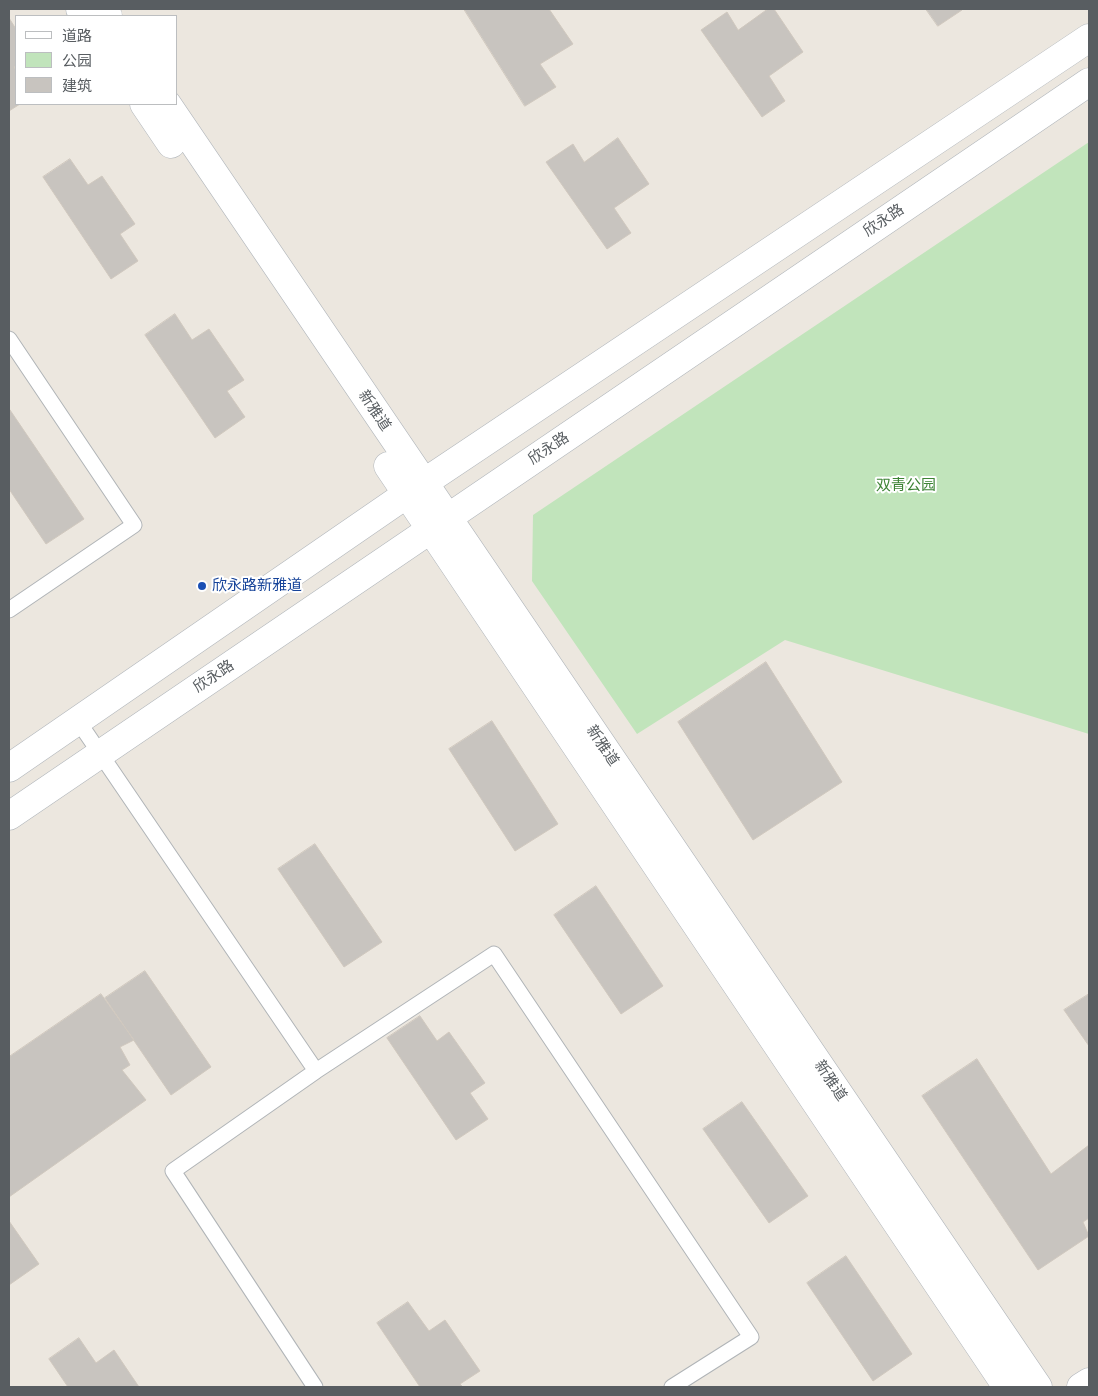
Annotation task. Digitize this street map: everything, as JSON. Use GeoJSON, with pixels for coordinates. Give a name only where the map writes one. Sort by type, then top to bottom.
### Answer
{"type":"FeatureCollection","features":[{"type":"Feature","properties":{"kind":"street"},"geometry":{"type":"LineString","coordinates":[[9,768],[415,489],[1089,38]]}},
{"type":"Feature","properties":{"kind":"street","name":"欣永路"},"geometry":{"type":"LineString","coordinates":[[9,816],[1089,82]]}},
{"type":"Feature","properties":{"kind":"street","name":"新雅道"},"geometry":{"type":"LineString","coordinates":[[145,105],[415,489],[1038,1387]]}},
{"type":"Feature","properties":{"kind":"street","name":"新雅道"},"geometry":{"type":"LineString","coordinates":[[168,105],[415,489]]}},
{"type":"Feature","properties":{"kind":"street","name":"新雅道"},"geometry":{"type":"LineString","coordinates":[[439,524],[1007,1387]]}},
{"type":"Feature","properties":{"kind":"street"},"geometry":{"type":"LineString","coordinates":[[1081,1387],[1089,1382]]}},
{"type":"Feature","properties":{"kind":"lane"},"geometry":{"type":"LineString","coordinates":[[9,339],[134,525],[9,610]]}},
{"type":"Feature","properties":{"kind":"lane"},"geometry":{"type":"LineString","coordinates":[[78,721],[316,1071]]}},
{"type":"Feature","properties":{"kind":"lane"},"geometry":{"type":"LineString","coordinates":[[315,1387],[173,1171],[316,1071],[494,954],[751,1337],[672,1387]]}},
{"type":"Feature","properties":{"kind":"green space","name":"双青公园"},"geometry":{"type":"Polygon","coordinates":[[[1089,142],[1089,734],[785,640],[637,734],[532,581],[533,515],[1089,142]]]}},
{"type":"Feature","properties":{"kind":"building"},"geometry":{"type":"Polygon","coordinates":[[[464,9],[549,9],[573,44],[540,64],[556,87],[525,106],[464,9]]]}},
{"type":"Feature","properties":{"kind":"building"},"geometry":{"type":"Polygon","coordinates":[[[768,9],[774,9],[803,52],[769,76],[785,101],[762,117],[701,30],[727,12],[738,30],[768,9]]]}},
{"type":"Feature","properties":{"kind":"building"},"geometry":{"type":"Polygon","coordinates":[[[926,9],[961,9],[962,10],[938,26],[926,9]]]}},
{"type":"Feature","properties":{"kind":"building"},"geometry":{"type":"Polygon","coordinates":[[[9,18],[15,27],[15,105],[18,105],[9,111],[9,18]]]}},
{"type":"Feature","properties":{"kind":"building"},"geometry":{"type":"Polygon","coordinates":[[[618,138],[649,184],[614,208],[631,233],[607,249],[546,162],[573,144],[584,162],[618,138]]]}},
{"type":"Feature","properties":{"kind":"building"},"geometry":{"type":"Polygon","coordinates":[[[70,159],[88,185],[102,176],[135,224],[120,234],[138,261],[111,279],[43,177],[70,159]]]}},
{"type":"Feature","properties":{"kind":"building"},"geometry":{"type":"Polygon","coordinates":[[[175,314],[192,340],[209,329],[244,380],[227,391],[245,417],[215,438],[145,335],[175,314]]]}},
{"type":"Feature","properties":{"kind":"building"},"geometry":{"type":"Polygon","coordinates":[[[10,410],[84,519],[46,544],[9,489],[10,410]]]}},
{"type":"Feature","properties":{"kind":"building"},"geometry":{"type":"Polygon","coordinates":[[[766,662],[842,782],[753,840],[678,722],[766,662]]]}},
{"type":"Feature","properties":{"kind":"building"},"geometry":{"type":"Polygon","coordinates":[[[492,721],[558,824],[515,851],[449,749],[492,721]]]}},
{"type":"Feature","properties":{"kind":"building"},"geometry":{"type":"Polygon","coordinates":[[[315,844],[382,942],[344,967],[278,869],[315,844]]]}},
{"type":"Feature","properties":{"kind":"building"},"geometry":{"type":"Polygon","coordinates":[[[596,886],[663,986],[621,1014],[554,915],[596,886]]]}},
{"type":"Feature","properties":{"kind":"building"},"geometry":{"type":"Polygon","coordinates":[[[145,971],[211,1067],[171,1095],[105,998],[145,971]]]}},
{"type":"Feature","properties":{"kind":"building"},"geometry":{"type":"Polygon","coordinates":[[[101,994],[134,1040],[120,1047],[130,1065],[122,1070],[146,1100],[9,1197],[9,1057],[101,994]]]}},
{"type":"Feature","properties":{"kind":"building"},"geometry":{"type":"Polygon","coordinates":[[[1089,994],[1089,1046],[1064,1010],[1089,994]]]}},
{"type":"Feature","properties":{"kind":"building"},"geometry":{"type":"Polygon","coordinates":[[[420,1016],[437,1041],[449,1032],[485,1083],[470,1093],[488,1119],[456,1140],[387,1038],[420,1016]]]}},
{"type":"Feature","properties":{"kind":"building"},"geometry":{"type":"Polygon","coordinates":[[[977,1059],[1051,1174],[1089,1145],[1089,1218],[1083,1222],[1089,1236],[1038,1270],[922,1096],[977,1059]]]}},
{"type":"Feature","properties":{"kind":"building"},"geometry":{"type":"Polygon","coordinates":[[[742,1102],[808,1196],[769,1223],[703,1129],[742,1102]]]}},
{"type":"Feature","properties":{"kind":"building"},"geometry":{"type":"Polygon","coordinates":[[[9,1221],[39,1264],[9,1285],[9,1221]]]}},
{"type":"Feature","properties":{"kind":"building"},"geometry":{"type":"Polygon","coordinates":[[[846,1256],[912,1354],[873,1381],[807,1283],[846,1256]]]}},
{"type":"Feature","properties":{"kind":"building"},"geometry":{"type":"Polygon","coordinates":[[[408,1302],[429,1331],[445,1320],[480,1371],[460,1384],[463,1387],[420,1387],[377,1323],[408,1302]]]}},
{"type":"Feature","properties":{"kind":"building"},"geometry":{"type":"Polygon","coordinates":[[[79,1338],[96,1363],[114,1350],[139,1387],[68,1387],[49,1359],[79,1338]]]}},
{"type":"Feature","properties":{"kind":"place","name":"欣永路新雅道"},"geometry":{"type":"Point","coordinates":[202,586]}}]}
